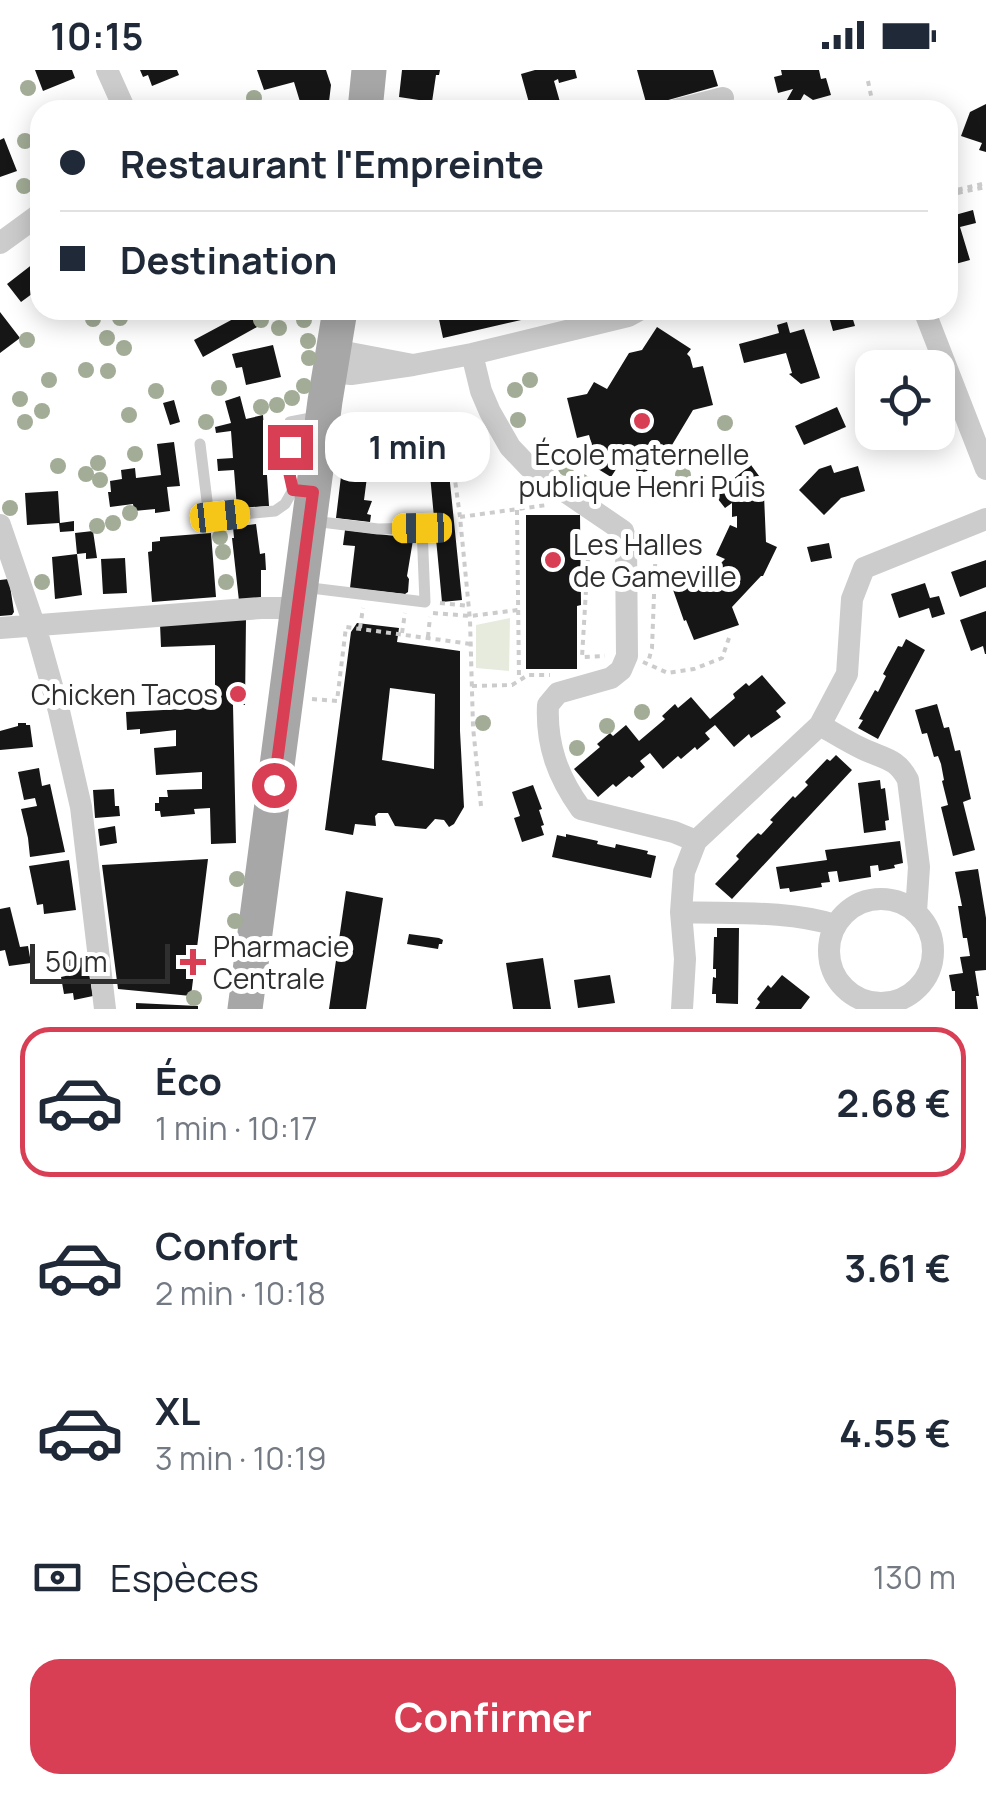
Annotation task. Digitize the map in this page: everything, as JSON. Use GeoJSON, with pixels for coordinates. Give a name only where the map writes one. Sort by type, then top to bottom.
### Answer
{"type":"FeatureCollection","features":[{"type":"Feature","properties":{"kind":"main road"},"geometry":{"type":"LineString","coordinates":[[366,100],[370,70]]}},
{"type":"Feature","properties":{"kind":"main road"},"geometry":{"type":"LineString","coordinates":[[245,1009],[299,598],[305,501],[337,420],[332,361],[338,320]]}},
{"type":"Feature","properties":{"kind":"street"},"geometry":{"type":"LineString","coordinates":[[107,70],[120,100]]}},
{"type":"Feature","properties":{"kind":"street"},"geometry":{"type":"LineString","coordinates":[[715,100],[723,98]]}},
{"type":"Feature","properties":{"kind":"street"},"geometry":{"type":"LineString","coordinates":[[0,243],[30,221]]}},
{"type":"Feature","properties":{"kind":"street"},"geometry":{"type":"LineString","coordinates":[[332,361],[352,374],[472,354],[612,320]]}},
{"type":"Feature","properties":{"kind":"street"},"geometry":{"type":"LineString","coordinates":[[928,320],[986,470]]}},
{"type":"Feature","properties":{"kind":"street"},"geometry":{"type":"LineString","coordinates":[[472,354],[481,391],[510,446],[529,468],[623,531],[628,548],[627,656],[621,670],[610,678],[558,694],[548,705],[554,758],[563,784],[581,810],[674,832],[696,842]]}},
{"type":"Feature","properties":{"kind":"street"},"geometry":{"type":"LineString","coordinates":[[682,1009],[684,872],[696,842],[820,724],[848,674],[852,599],[864,568],[986,519]]}},
{"type":"Feature","properties":{"kind":"street"},"geometry":{"type":"LineString","coordinates":[[0,524],[35,627],[81,808],[105,1009]]}},
{"type":"Feature","properties":{"kind":"street"},"geometry":{"type":"LineString","coordinates":[[0,628],[262,608],[299,598]]}},
{"type":"Feature","properties":{"kind":"street"},"geometry":{"type":"LineString","coordinates":[[820,724],[902,768],[908,780],[918,867],[916,912]]}},
{"type":"Feature","properties":{"kind":"street"},"geometry":{"type":"LineString","coordinates":[[872,899],[902,903],[916,912],[926,924],[933,957],[919,986],[892,1006],[848,1002],[829,958],[835,925],[844,913],[872,899]]}},
{"type":"Feature","properties":{"kind":"street"},"geometry":{"type":"LineString","coordinates":[[681,912],[768,915],[835,925]]}},
{"type":"Feature","properties":{"kind":"lane"},"geometry":{"type":"LineString","coordinates":[[200,444],[208,509],[220,516],[275,511],[285,504],[305,501],[378,529],[422,528],[428,607],[299,598]]}},
{"type":"Feature","properties":{"kind":"path"},"geometry":{"type":"LineString","coordinates":[[868,81],[872,100]]}},
{"type":"Feature","properties":{"kind":"path"},"geometry":{"type":"LineString","coordinates":[[958,192],[986,185]]}},
{"type":"Feature","properties":{"kind":"path"},"geometry":{"type":"LineString","coordinates":[[337,420],[360,438],[448,428],[469,606],[473,727],[481,806]]}},
{"type":"Feature","properties":{"kind":"path"},"geometry":{"type":"LineString","coordinates":[[460,517],[552,505]]}},
{"type":"Feature","properties":{"kind":"path"},"geometry":{"type":"LineString","coordinates":[[517,508],[519,680]]}},
{"type":"Feature","properties":{"kind":"path"},"geometry":{"type":"LineString","coordinates":[[589,528],[589,540]]}},
{"type":"Feature","properties":{"kind":"path"},"geometry":{"type":"LineString","coordinates":[[360,628],[363,606]]}},
{"type":"Feature","properties":{"kind":"path"},"geometry":{"type":"LineString","coordinates":[[428,637],[428,607],[469,606]]}},
{"type":"Feature","properties":{"kind":"path"},"geometry":{"type":"LineString","coordinates":[[402,633],[405,610]]}},
{"type":"Feature","properties":{"kind":"path"},"geometry":{"type":"LineString","coordinates":[[309,698],[336,701],[346,627],[471,644]]}},
{"type":"Feature","properties":{"kind":"path"},"geometry":{"type":"LineString","coordinates":[[627,656],[668,673],[694,669],[722,658],[729,638]]}},
{"type":"Feature","properties":{"kind":"path"},"geometry":{"type":"LineString","coordinates":[[472,686],[512,684],[528,675],[564,674]]}},
{"type":"Feature","properties":{"kind":"shaded area"},"geometry":{"type":"Polygon","coordinates":[[[510,618],[509,671],[476,668],[476,625],[510,618]]]}},
{"type":"Feature","properties":{"kind":"building"},"geometry":{"type":"Polygon","coordinates":[[[35,70],[72,70],[75,78],[43,91],[35,70]]]}},
{"type":"Feature","properties":{"kind":"building"},"geometry":{"type":"Polygon","coordinates":[[[140,70],[177,70],[179,75],[152,86],[148,75],[143,77],[140,70]]]}},
{"type":"Feature","properties":{"kind":"building"},"geometry":{"type":"Polygon","coordinates":[[[257,70],[326,70],[331,85],[329,100],[299,100],[294,82],[264,90],[257,70]]]}},
{"type":"Feature","properties":{"kind":"building"},"geometry":{"type":"Polygon","coordinates":[[[402,70],[440,70],[432,100],[399,97],[402,70]]]}},
{"type":"Feature","properties":{"kind":"building"},"geometry":{"type":"Polygon","coordinates":[[[575,70],[577,78],[554,81],[559,100],[528,100],[521,74],[575,70]]]}},
{"type":"Feature","properties":{"kind":"building"},"geometry":{"type":"Polygon","coordinates":[[[637,70],[713,70],[718,86],[668,100],[645,100],[637,70]]]}},
{"type":"Feature","properties":{"kind":"building"},"geometry":{"type":"Polygon","coordinates":[[[781,70],[819,70],[831,95],[813,100],[804,94],[801,100],[787,100],[793,89],[778,93],[774,77],[782,75],[781,70]]]}},
{"type":"Feature","properties":{"kind":"building"},"geometry":{"type":"Polygon","coordinates":[[[986,104],[986,152],[979,150],[982,143],[961,136],[970,112],[986,104]]]}},
{"type":"Feature","properties":{"kind":"building"},"geometry":{"type":"Polygon","coordinates":[[[4,138],[17,171],[0,177],[0,140],[4,138]]]}},
{"type":"Feature","properties":{"kind":"building"},"geometry":{"type":"Polygon","coordinates":[[[973,210],[976,223],[960,227],[970,260],[958,263],[958,224],[958,214],[973,210]]]}},
{"type":"Feature","properties":{"kind":"building"},"geometry":{"type":"Polygon","coordinates":[[[30,266],[30,295],[21,302],[7,284],[30,266]]]}},
{"type":"Feature","properties":{"kind":"building"},"geometry":{"type":"Polygon","coordinates":[[[0,312],[20,338],[0,353],[0,312]]]}},
{"type":"Feature","properties":{"kind":"building"},"geometry":{"type":"Polygon","coordinates":[[[231,320],[253,320],[257,327],[203,357],[194,340],[231,320]]]}},
{"type":"Feature","properties":{"kind":"building"},"geometry":{"type":"Polygon","coordinates":[[[439,320],[521,320],[443,338],[439,320]]]}},
{"type":"Feature","properties":{"kind":"building"},"geometry":{"type":"Polygon","coordinates":[[[830,320],[853,320],[855,326],[833,331],[830,320]]]}},
{"type":"Feature","properties":{"kind":"building"},"geometry":{"type":"Polygon","coordinates":[[[787,322],[790,333],[804,329],[820,378],[801,384],[789,374],[792,373],[786,353],[744,363],[739,344],[779,333],[777,325],[787,322]]]}},
{"type":"Feature","properties":{"kind":"building"},"geometry":{"type":"Polygon","coordinates":[[[657,327],[691,349],[687,354],[693,368],[703,366],[713,405],[693,410],[672,445],[676,464],[666,467],[654,459],[647,471],[637,474],[635,464],[624,457],[611,477],[585,461],[593,449],[589,435],[577,438],[567,398],[587,394],[594,382],[607,389],[629,353],[642,350],[657,327]]]}},
{"type":"Feature","properties":{"kind":"building"},"geometry":{"type":"Polygon","coordinates":[[[273,345],[281,377],[246,385],[242,367],[236,368],[232,354],[273,345]]]}},
{"type":"Feature","properties":{"kind":"building"},"geometry":{"type":"Polygon","coordinates":[[[240,396],[246,419],[263,415],[269,506],[237,508],[234,470],[218,471],[217,459],[233,458],[231,431],[216,433],[215,427],[231,423],[225,401],[240,396]]]}},
{"type":"Feature","properties":{"kind":"building"},"geometry":{"type":"Polygon","coordinates":[[[174,400],[180,422],[170,425],[163,403],[174,400]]]}},
{"type":"Feature","properties":{"kind":"building"},"geometry":{"type":"Polygon","coordinates":[[[837,407],[846,427],[804,445],[795,426],[837,407]]]}},
{"type":"Feature","properties":{"kind":"building"},"geometry":{"type":"Polygon","coordinates":[[[441,439],[445,473],[449,473],[462,600],[442,602],[430,475],[422,473],[418,448],[425,447],[424,440],[441,439]]]}},
{"type":"Feature","properties":{"kind":"building"},"geometry":{"type":"Polygon","coordinates":[[[392,440],[391,449],[395,450],[388,472],[375,472],[375,477],[367,477],[364,500],[372,501],[367,514],[371,515],[370,522],[336,518],[342,468],[359,470],[362,445],[392,440]]]}},
{"type":"Feature","properties":{"kind":"building"},"geometry":{"type":"Polygon","coordinates":[[[174,442],[180,486],[167,487],[170,511],[134,511],[133,504],[110,507],[110,481],[122,479],[121,470],[135,468],[136,478],[161,475],[157,444],[174,442]]]}},
{"type":"Feature","properties":{"kind":"building"},"geometry":{"type":"Polygon","coordinates":[[[751,465],[762,480],[757,484],[763,486],[766,542],[777,547],[763,576],[732,607],[739,625],[694,640],[671,584],[715,564],[716,568],[725,559],[716,555],[730,525],[737,528],[737,516],[732,517],[732,503],[725,508],[714,494],[751,465]]]}},
{"type":"Feature","properties":{"kind":"building"},"geometry":{"type":"Polygon","coordinates":[[[831,465],[834,473],[858,466],[865,491],[841,498],[824,515],[799,490],[819,469],[831,465]]]}},
{"type":"Feature","properties":{"kind":"building"},"geometry":{"type":"Polygon","coordinates":[[[58,491],[60,523],[74,521],[74,531],[60,532],[59,523],[27,525],[25,493],[58,491]]]}},
{"type":"Feature","properties":{"kind":"building"},"geometry":{"type":"Polygon","coordinates":[[[526,515],[580,515],[577,669],[526,669],[526,515]]]}},
{"type":"Feature","properties":{"kind":"building"},"geometry":{"type":"Polygon","coordinates":[[[256,524],[260,554],[265,553],[261,599],[239,601],[233,527],[256,524]]]}},
{"type":"Feature","properties":{"kind":"building"},"geometry":{"type":"Polygon","coordinates":[[[345,530],[411,538],[408,592],[350,588],[355,546],[343,545],[345,530]]]}},
{"type":"Feature","properties":{"kind":"building"},"geometry":{"type":"Polygon","coordinates":[[[93,531],[97,558],[86,559],[86,553],[77,554],[75,533],[93,531]]]}},
{"type":"Feature","properties":{"kind":"building"},"geometry":{"type":"Polygon","coordinates":[[[211,533],[216,597],[152,602],[148,552],[152,551],[152,542],[160,541],[160,537],[211,533]]]}},
{"type":"Feature","properties":{"kind":"building"},"geometry":{"type":"Polygon","coordinates":[[[829,543],[832,558],[811,562],[807,547],[829,543]]]}},
{"type":"Feature","properties":{"kind":"building"},"geometry":{"type":"Polygon","coordinates":[[[77,554],[82,595],[55,599],[52,557],[77,554]]]}},
{"type":"Feature","properties":{"kind":"building"},"geometry":{"type":"Polygon","coordinates":[[[125,558],[127,593],[103,594],[101,559],[125,558]]]}},
{"type":"Feature","properties":{"kind":"building"},"geometry":{"type":"Polygon","coordinates":[[[986,560],[986,587],[960,597],[951,572],[986,560]]]}},
{"type":"Feature","properties":{"kind":"building"},"geometry":{"type":"Polygon","coordinates":[[[9,579],[14,612],[0,616],[0,580],[9,579]]]}},
{"type":"Feature","properties":{"kind":"building"},"geometry":{"type":"Polygon","coordinates":[[[925,583],[930,598],[939,596],[945,614],[932,618],[929,608],[899,618],[891,594],[925,583]]]}},
{"type":"Feature","properties":{"kind":"building"},"geometry":{"type":"Polygon","coordinates":[[[986,611],[985,654],[983,646],[971,651],[960,620],[986,611]]]}},
{"type":"Feature","properties":{"kind":"building"},"geometry":{"type":"Polygon","coordinates":[[[246,618],[245,705],[233,705],[236,843],[211,844],[210,808],[194,809],[195,814],[161,817],[160,811],[155,811],[159,797],[168,797],[167,790],[202,789],[202,772],[156,775],[154,748],[176,746],[176,730],[140,734],[140,729],[127,730],[126,712],[201,708],[200,692],[215,691],[215,645],[161,647],[160,624],[246,618]]]}},
{"type":"Feature","properties":{"kind":"building"},"geometry":{"type":"Polygon","coordinates":[[[357,623],[399,628],[397,642],[460,651],[464,807],[449,827],[444,820],[435,819],[426,829],[395,826],[388,813],[378,813],[376,826],[355,824],[353,835],[325,830],[351,632],[357,623]],[[390,688],[382,760],[434,769],[435,694],[390,688]]]}},
{"type":"Feature","properties":{"kind":"building"},"geometry":{"type":"Polygon","coordinates":[[[906,639],[925,650],[878,739],[858,728],[863,720],[859,719],[875,690],[878,692],[898,646],[902,647],[906,639]]]}},
{"type":"Feature","properties":{"kind":"building"},"geometry":{"type":"Polygon","coordinates":[[[762,675],[786,703],[776,711],[781,717],[734,747],[715,725],[705,733],[710,739],[697,750],[695,747],[681,759],[678,756],[663,769],[650,753],[640,761],[645,767],[632,778],[629,776],[616,787],[613,784],[598,797],[574,769],[610,733],[613,736],[626,725],[639,741],[665,719],[662,716],[675,704],[678,708],[691,697],[710,719],[746,683],[749,686],[762,675]]]}},
{"type":"Feature","properties":{"kind":"building"},"geometry":{"type":"Polygon","coordinates":[[[937,704],[955,751],[960,750],[971,799],[963,802],[975,850],[953,856],[941,807],[948,805],[941,764],[938,756],[934,757],[927,733],[922,734],[915,710],[937,704]]]}},
{"type":"Feature","properties":{"kind":"building"},"geometry":{"type":"Polygon","coordinates":[[[18,723],[30,725],[33,747],[0,750],[0,731],[18,723]]]}},
{"type":"Feature","properties":{"kind":"building"},"geometry":{"type":"Polygon","coordinates":[[[836,755],[852,770],[732,899],[715,884],[739,859],[736,856],[747,844],[758,833],[761,835],[773,822],[770,820],[808,785],[805,782],[836,755]]]}},
{"type":"Feature","properties":{"kind":"building"},"geometry":{"type":"Polygon","coordinates":[[[39,768],[42,786],[50,784],[65,852],[30,857],[21,809],[37,806],[35,798],[24,800],[18,772],[39,768]]]}},
{"type":"Feature","properties":{"kind":"building"},"geometry":{"type":"Polygon","coordinates":[[[880,780],[881,789],[885,788],[889,820],[885,821],[886,830],[864,833],[858,783],[880,780]]]}},
{"type":"Feature","properties":{"kind":"building"},"geometry":{"type":"Polygon","coordinates":[[[533,785],[542,809],[539,810],[544,835],[522,842],[514,818],[520,816],[512,792],[533,785]]]}},
{"type":"Feature","properties":{"kind":"building"},"geometry":{"type":"Polygon","coordinates":[[[114,789],[120,816],[95,818],[93,790],[114,789]]]}},
{"type":"Feature","properties":{"kind":"building"},"geometry":{"type":"Polygon","coordinates":[[[115,826],[117,843],[100,846],[98,829],[115,826]]]}},
{"type":"Feature","properties":{"kind":"building"},"geometry":{"type":"Polygon","coordinates":[[[557,835],[615,848],[616,844],[648,851],[647,854],[656,856],[651,878],[552,857],[557,835]]]}},
{"type":"Feature","properties":{"kind":"building"},"geometry":{"type":"Polygon","coordinates":[[[900,841],[903,863],[894,865],[895,868],[879,871],[878,865],[870,866],[871,877],[839,882],[837,871],[828,872],[830,882],[821,883],[822,887],[790,892],[789,888],[780,889],[776,867],[827,860],[825,850],[900,841]]]}},
{"type":"Feature","properties":{"kind":"building"},"geometry":{"type":"Polygon","coordinates":[[[208,859],[191,996],[118,989],[102,865],[208,859]]]}},
{"type":"Feature","properties":{"kind":"building"},"geometry":{"type":"Polygon","coordinates":[[[69,860],[76,910],[44,914],[43,904],[37,905],[29,866],[69,860]]]}},
{"type":"Feature","properties":{"kind":"building"},"geometry":{"type":"Polygon","coordinates":[[[978,869],[986,918],[986,970],[975,971],[978,1009],[955,1009],[955,991],[949,975],[963,973],[960,957],[970,956],[967,938],[963,938],[955,872],[978,869]]]}},
{"type":"Feature","properties":{"kind":"building"},"geometry":{"type":"Polygon","coordinates":[[[346,891],[383,898],[366,1009],[329,1009],[346,891]]]}},
{"type":"Feature","properties":{"kind":"building"},"geometry":{"type":"Polygon","coordinates":[[[10,907],[20,947],[28,946],[31,963],[9,966],[5,950],[0,951],[0,909],[10,907]]]}},
{"type":"Feature","properties":{"kind":"building"},"geometry":{"type":"Polygon","coordinates":[[[717,928],[739,928],[738,1004],[716,1003],[716,994],[712,994],[717,928]]]}},
{"type":"Feature","properties":{"kind":"building"},"geometry":{"type":"Polygon","coordinates":[[[409,934],[443,940],[438,949],[407,944],[409,934]]]}},
{"type":"Feature","properties":{"kind":"building"},"geometry":{"type":"Polygon","coordinates":[[[86,957],[93,996],[74,1000],[73,993],[64,994],[61,977],[70,975],[67,960],[86,957]]]}},
{"type":"Feature","properties":{"kind":"building"},"geometry":{"type":"Polygon","coordinates":[[[543,958],[551,1009],[513,1009],[506,963],[543,958]]]}},
{"type":"Feature","properties":{"kind":"building"},"geometry":{"type":"Polygon","coordinates":[[[610,975],[615,1003],[578,1008],[574,980],[610,975]]]}},
{"type":"Feature","properties":{"kind":"building"},"geometry":{"type":"Polygon","coordinates":[[[782,975],[810,997],[801,1009],[755,1009],[760,1002],[757,999],[768,985],[771,988],[782,975]]]}},
{"type":"Feature","properties":{"kind":"building"},"geometry":{"type":"Polygon","coordinates":[[[136,1003],[198,1006],[198,1009],[136,1009],[136,1003]]]}},
{"type":"Feature","properties":{"kind":"place","name":"École maternelle publique Henri Puis"},"geometry":{"type":"Point","coordinates":[642,421]}},
{"type":"Feature","properties":{"kind":"place","name":"Les Halles de Gameville"},"geometry":{"type":"Point","coordinates":[553,560]}},
{"type":"Feature","properties":{"kind":"place","name":"Chicken Tacos"},"geometry":{"type":"Point","coordinates":[238,694]}},
{"type":"Feature","properties":{"kind":"place","name":"Pharmacie Centrale"},"geometry":{"type":"Point","coordinates":[193,962]}},
{"type":"Feature","properties":{"kind":"route"},"geometry":{"type":"LineString","coordinates":[[274,785],[313,492],[293,490],[290,447]]}}]}
